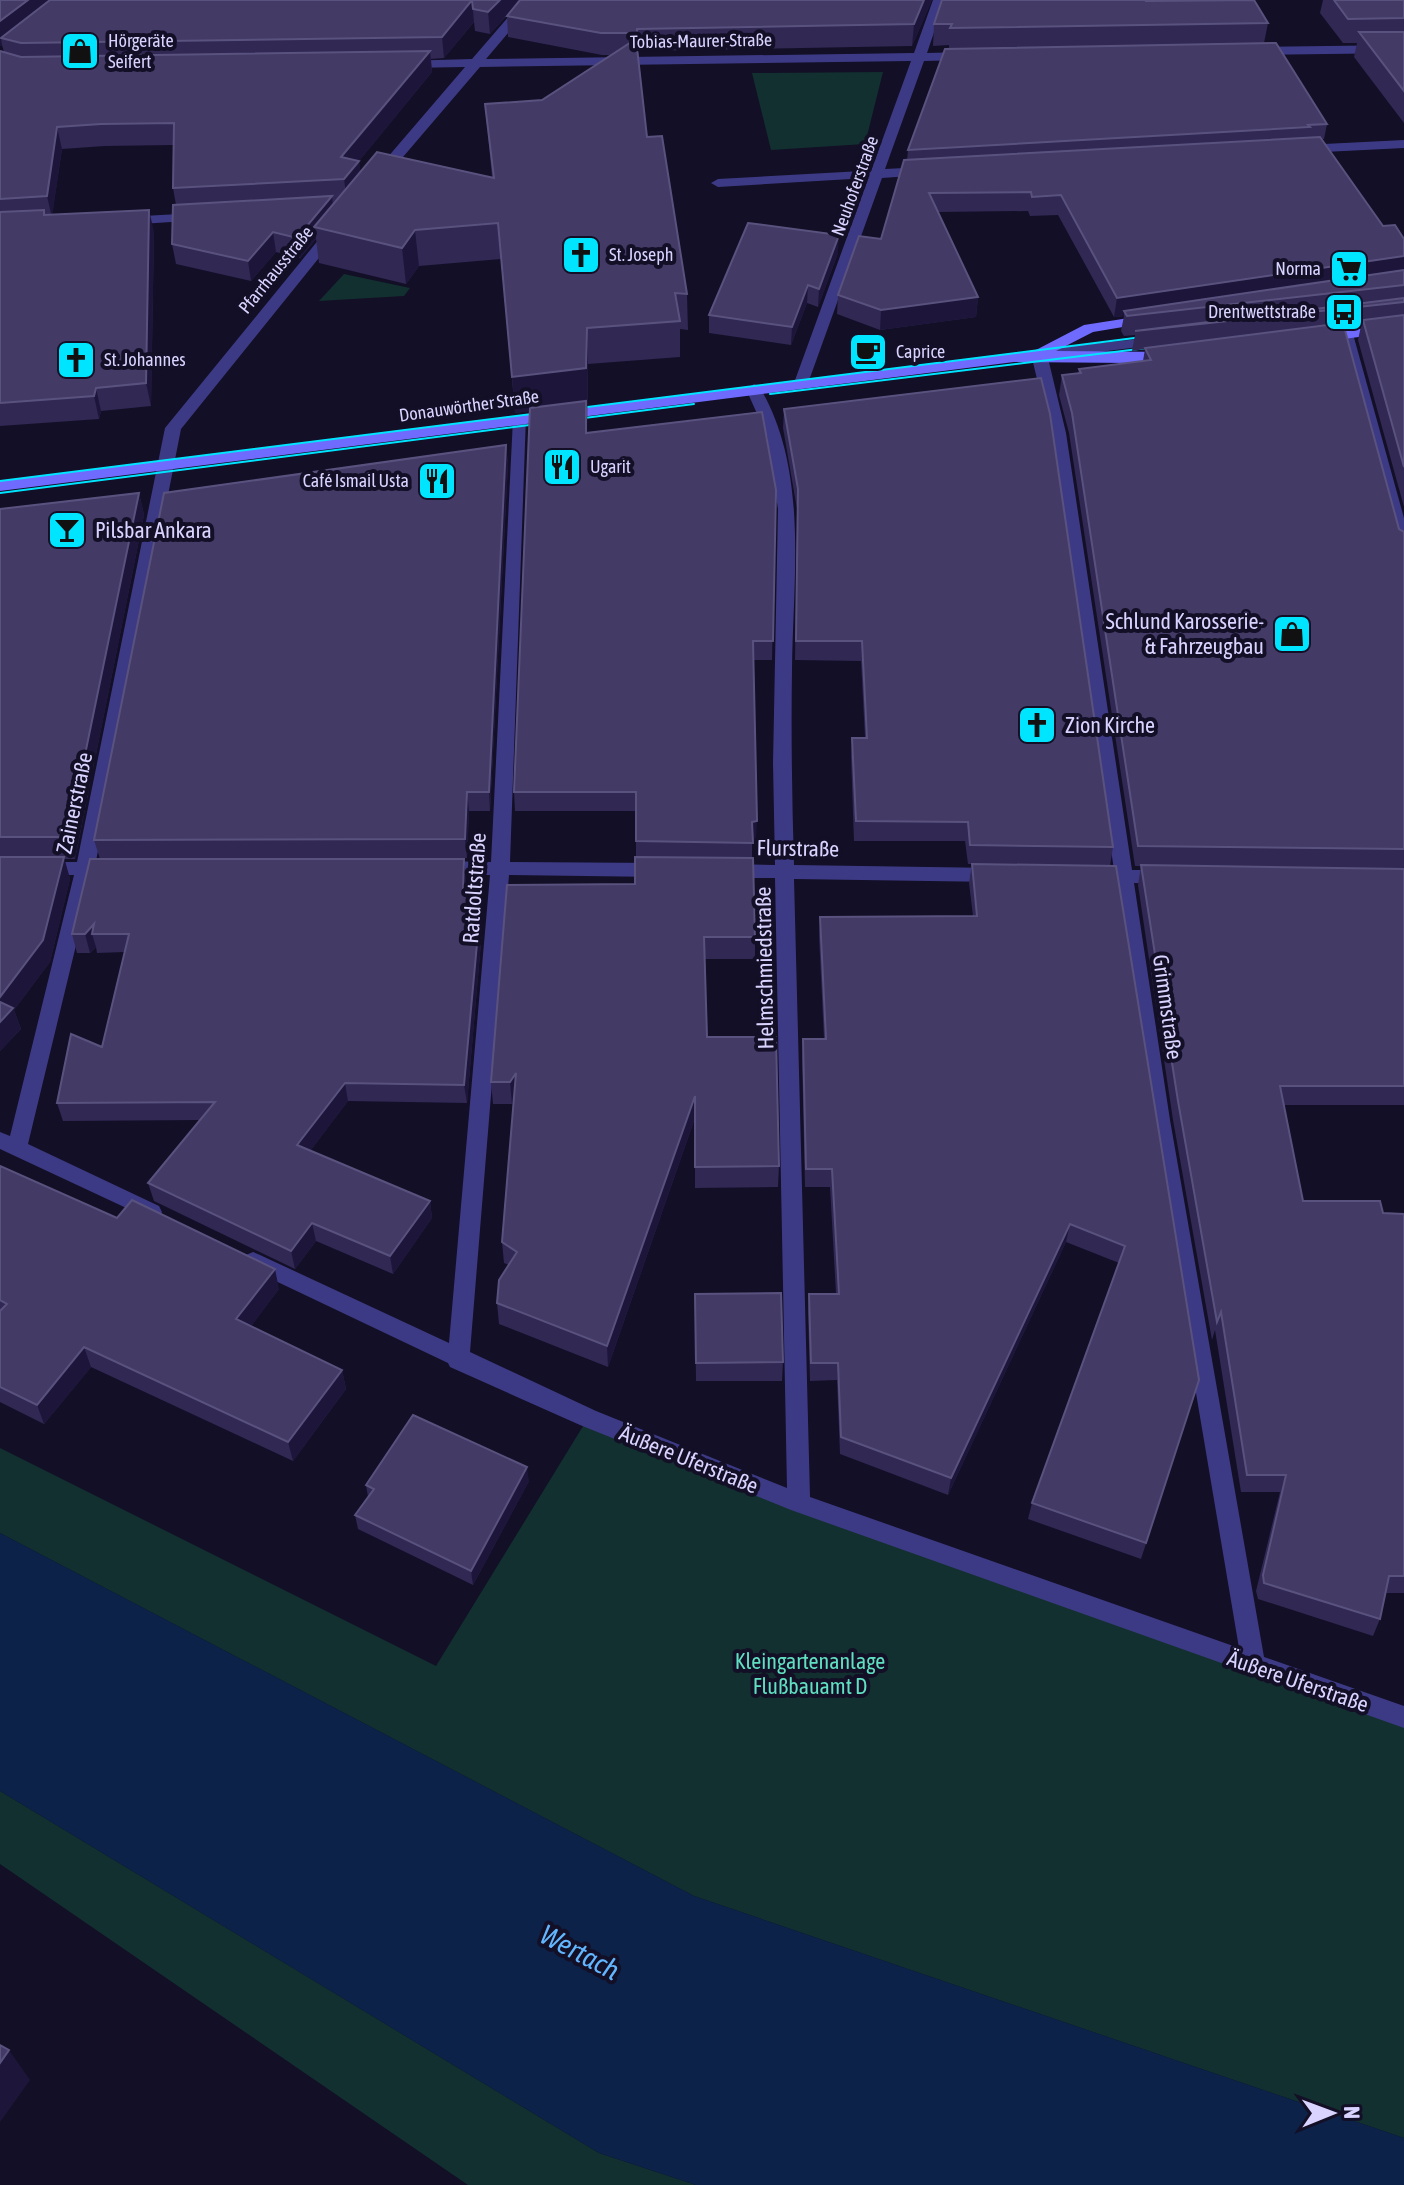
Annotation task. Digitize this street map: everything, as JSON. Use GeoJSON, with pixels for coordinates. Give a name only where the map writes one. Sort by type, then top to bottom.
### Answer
{"type":"FeatureCollection","features":[{"type":"Feature","properties":{"kind":"main road","name":"Donauwörther Straße"},"geometry":{"type":"LineString","coordinates":[[1039,354],[1089,328],[1168,317]]}},
{"type":"Feature","properties":{"kind":"main road"},"geometry":{"type":"LineString","coordinates":[[1299,340],[1404,327]]}},
{"type":"Feature","properties":{"kind":"main road","name":"Donauwörther Straße"},"geometry":{"type":"LineString","coordinates":[[0,486],[1039,354],[1143,360],[1190,354]]}},
{"type":"Feature","properties":{"kind":"street"},"geometry":{"type":"LineString","coordinates":[[373,184],[530,0]]}},
{"type":"Feature","properties":{"kind":"street","name":"Neuhoferstraße"},"geometry":{"type":"LineString","coordinates":[[802,383],[880,174],[939,0]]}},
{"type":"Feature","properties":{"kind":"street"},"geometry":{"type":"LineString","coordinates":[[1234,51],[1404,49]]}},
{"type":"Feature","properties":{"kind":"street","name":"Tobias-Maurer-Straße"},"geometry":{"type":"LineString","coordinates":[[387,65],[983,56]]}},
{"type":"Feature","properties":{"kind":"street"},"geometry":{"type":"LineString","coordinates":[[1283,151],[1404,144]]}},
{"type":"Feature","properties":{"kind":"street"},"geometry":{"type":"LineString","coordinates":[[718,183],[941,170]]}},
{"type":"Feature","properties":{"kind":"street"},"geometry":{"type":"LineString","coordinates":[[102,222],[216,215]]}},
{"type":"Feature","properties":{"kind":"street","name":"Pfarrhausstraße"},"geometry":{"type":"LineString","coordinates":[[166,465],[173,428],[342,220]]}},
{"type":"Feature","properties":{"kind":"street"},"geometry":{"type":"LineString","coordinates":[[1346,334],[1404,548]]}},
{"type":"Feature","properties":{"kind":"street"},"geometry":{"type":"LineString","coordinates":[[1039,354],[1175,339]]}},
{"type":"Feature","properties":{"kind":"street","name":"Grimmstraße"},"geometry":{"type":"LineString","coordinates":[[1039,354],[1058,433],[1160,1120],[1254,1666]]}},
{"type":"Feature","properties":{"kind":"street","name":"Helmschmiedstraße"},"geometry":{"type":"LineString","coordinates":[[754,389],[775,436],[786,509],[782,763],[799,1503]]}},
{"type":"Feature","properties":{"kind":"street","name":"Ratdoltstraße"},"geometry":{"type":"LineString","coordinates":[[458,1360],[500,868],[521,419]]}},
{"type":"Feature","properties":{"kind":"street","name":"Zainerstraße"},"geometry":{"type":"LineString","coordinates":[[8,1144],[85,869],[166,465]]}},
{"type":"Feature","properties":{"kind":"street"},"geometry":{"type":"LineString","coordinates":[[0,869],[133,868]]}},
{"type":"Feature","properties":{"kind":"street"},"geometry":{"type":"LineString","coordinates":[[420,868],[678,871]]}},
{"type":"Feature","properties":{"kind":"street","name":"Flurstraße"},"geometry":{"type":"LineString","coordinates":[[709,871],[1021,875]]}},
{"type":"Feature","properties":{"kind":"street"},"geometry":{"type":"LineString","coordinates":[[1065,876],[1186,877]]}},
{"type":"Feature","properties":{"kind":"street"},"geometry":{"type":"LineString","coordinates":[[8,1144],[169,1220]]}},
{"type":"Feature","properties":{"kind":"street","name":"Äußere Uferstraße"},"geometry":{"type":"LineString","coordinates":[[239,1254],[458,1360],[588,1418],[799,1503],[1404,1717]]}},
{"type":"Feature","properties":{"kind":"green space"},"geometry":{"type":"Polygon","coordinates":[[[883,72],[865,144],[771,150],[752,73],[883,72]]]}},
{"type":"Feature","properties":{"kind":"green space"},"geometry":{"type":"Polygon","coordinates":[[[344,274],[410,288],[404,296],[319,301],[344,274]]]}},
{"type":"Feature","properties":{"kind":"green space","name":"Kleingartenanlage Flußbauamt D"},"geometry":{"type":"Polygon","coordinates":[[[588,1418],[1404,1717],[1404,2138],[694,1896],[0,1533],[0,1448],[436,1666],[588,1418]]]}},
{"type":"Feature","properties":{"kind":"green space"},"geometry":{"type":"Polygon","coordinates":[[[0,1791],[599,2153],[696,2185],[468,2185],[0,1864],[0,1791]]]}},
{"type":"Feature","properties":{"kind":"water","name":"Wertach"},"geometry":{"type":"Polygon","coordinates":[[[0,1533],[694,1896],[1404,2138],[1404,2185],[696,2185],[599,2153],[0,1791],[0,1533]]]}},
{"type":"Feature","properties":{"kind":"building"},"geometry":{"type":"Polygon","coordinates":[[[0,0],[28,0],[0,21],[0,0]]]}},
{"type":"Feature","properties":{"kind":"building"},"geometry":{"type":"Polygon","coordinates":[[[50,0],[472,0],[442,37],[21,43],[1,38],[50,0]]]}},
{"type":"Feature","properties":{"kind":"building"},"geometry":{"type":"Polygon","coordinates":[[[472,0],[500,0],[488,12],[473,9],[472,0]]]}},
{"type":"Feature","properties":{"kind":"building"},"geometry":{"type":"Polygon","coordinates":[[[520,0],[924,0],[914,24],[637,29],[637,33],[601,33],[507,16],[520,0]]]}},
{"type":"Feature","properties":{"kind":"building"},"geometry":{"type":"Polygon","coordinates":[[[942,0],[1254,0],[1268,23],[950,28],[952,24],[934,24],[942,0]]]}},
{"type":"Feature","properties":{"kind":"building"},"geometry":{"type":"Polygon","coordinates":[[[1334,0],[1404,0],[1404,18],[1348,19],[1334,0]]]}},
{"type":"Feature","properties":{"kind":"building"},"geometry":{"type":"Polygon","coordinates":[[[1359,32],[1404,32],[1404,91],[1359,32]]]}},
{"type":"Feature","properties":{"kind":"building","name":"St. Joseph"},"geometry":{"type":"Polygon","coordinates":[[[636,39],[647,137],[662,136],[687,294],[675,293],[680,321],[587,328],[586,368],[512,377],[498,223],[415,230],[402,248],[314,227],[377,152],[494,178],[485,104],[542,100],[636,39]]]}},
{"type":"Feature","properties":{"kind":"building"},"geometry":{"type":"Polygon","coordinates":[[[1276,43],[1327,124],[908,150],[945,49],[1276,43]]]}},
{"type":"Feature","properties":{"kind":"building"},"geometry":{"type":"Polygon","coordinates":[[[0,51],[21,57],[430,51],[341,157],[359,161],[344,179],[173,188],[174,123],[101,124],[57,127],[47,196],[0,199],[0,51]]]}},
{"type":"Feature","properties":{"kind":"building"},"geometry":{"type":"Polygon","coordinates":[[[1320,137],[1383,226],[1395,225],[1404,239],[1404,256],[1117,298],[1061,195],[1032,197],[1031,192],[929,193],[978,297],[881,310],[838,295],[859,236],[881,239],[904,160],[1320,137]]]}},
{"type":"Feature","properties":{"kind":"building"},"geometry":{"type":"Polygon","coordinates":[[[332,196],[297,238],[273,232],[248,261],[172,244],[173,205],[332,196]]]}},
{"type":"Feature","properties":{"kind":"building"},"geometry":{"type":"Polygon","coordinates":[[[44,210],[44,215],[149,210],[146,383],[96,388],[94,396],[0,403],[0,212],[44,210]]]}},
{"type":"Feature","properties":{"kind":"building"},"geometry":{"type":"Polygon","coordinates":[[[748,223],[839,235],[819,289],[808,285],[792,327],[709,315],[748,223]]]}},
{"type":"Feature","properties":{"kind":"building"},"geometry":{"type":"Polygon","coordinates":[[[1404,270],[1404,285],[1127,316],[1124,311],[1404,270]]]}},
{"type":"Feature","properties":{"kind":"building"},"geometry":{"type":"Polygon","coordinates":[[[1404,298],[1404,302],[1135,331],[1404,298]]]}},
{"type":"Feature","properties":{"kind":"building"},"geometry":{"type":"Polygon","coordinates":[[[1404,315],[1404,467],[1363,320],[1404,315]]]}},
{"type":"Feature","properties":{"kind":"building"},"geometry":{"type":"Polygon","coordinates":[[[1343,323],[1399,529],[1404,532],[1404,849],[1138,846],[1072,413],[1062,375],[1081,373],[1079,369],[1151,360],[1145,348],[1343,323]]]}},
{"type":"Feature","properties":{"kind":"building"},"geometry":{"type":"Polygon","coordinates":[[[1041,378],[1050,414],[1113,847],[970,845],[968,822],[856,821],[852,738],[867,738],[862,641],[796,641],[798,489],[784,409],[1041,378]]]}},
{"type":"Feature","properties":{"kind":"building"},"geometry":{"type":"Polygon","coordinates":[[[586,401],[586,433],[762,412],[776,490],[773,641],[753,641],[757,821],[752,822],[753,843],[636,841],[636,792],[514,792],[530,408],[586,401]]]}},
{"type":"Feature","properties":{"kind":"building"},"geometry":{"type":"Polygon","coordinates":[[[506,445],[489,792],[467,792],[465,839],[94,840],[164,493],[506,445]]]}},
{"type":"Feature","properties":{"kind":"building"},"geometry":{"type":"Polygon","coordinates":[[[139,493],[68,837],[0,837],[0,509],[139,493]]]}},
{"type":"Feature","properties":{"kind":"building"},"geometry":{"type":"Polygon","coordinates":[[[0,857],[64,857],[43,940],[0,997],[0,857]]]}},
{"type":"Feature","properties":{"kind":"building"},"geometry":{"type":"Polygon","coordinates":[[[635,857],[753,858],[755,937],[704,937],[707,1037],[776,1037],[779,1166],[695,1167],[695,1096],[607,1346],[497,1303],[499,1280],[517,1252],[502,1242],[516,1073],[510,1082],[491,1082],[507,885],[635,884],[635,857]]]}},
{"type":"Feature","properties":{"kind":"building"},"geometry":{"type":"Polygon","coordinates":[[[90,859],[464,859],[463,890],[482,889],[464,1085],[345,1083],[297,1145],[430,1201],[390,1256],[312,1223],[291,1251],[148,1183],[215,1102],[57,1103],[71,1034],[102,1047],[129,934],[92,934],[94,924],[85,934],[72,934],[90,859]]]}},
{"type":"Feature","properties":{"kind":"building"},"geometry":{"type":"Polygon","coordinates":[[[972,864],[1116,866],[1199,1380],[1146,1543],[1032,1503],[1125,1246],[1070,1224],[951,1478],[841,1437],[838,1363],[811,1363],[809,1294],[839,1294],[832,1169],[806,1169],[803,1039],[826,1039],[820,917],[977,916],[972,864]]]}},
{"type":"Feature","properties":{"kind":"building"},"geometry":{"type":"Polygon","coordinates":[[[1141,865],[1404,869],[1404,1086],[1280,1086],[1303,1201],[1380,1201],[1383,1213],[1404,1214],[1404,1576],[1389,1576],[1380,1619],[1264,1583],[1263,1575],[1286,1475],[1247,1475],[1221,1312],[1217,1322],[1178,1101],[1141,865]]]}},
{"type":"Feature","properties":{"kind":"building"},"geometry":{"type":"Polygon","coordinates":[[[0,1002],[13,1008],[0,1022],[0,1002]]]}},
{"type":"Feature","properties":{"kind":"building"},"geometry":{"type":"Polygon","coordinates":[[[0,1166],[117,1218],[132,1200],[275,1269],[236,1319],[342,1370],[288,1442],[84,1347],[37,1405],[0,1387],[0,1311],[7,1304],[0,1300],[0,1166]]]}},
{"type":"Feature","properties":{"kind":"building"},"geometry":{"type":"Polygon","coordinates":[[[781,1293],[783,1362],[696,1363],[695,1294],[781,1293]]]}},
{"type":"Feature","properties":{"kind":"building"},"geometry":{"type":"Polygon","coordinates":[[[413,1415],[527,1467],[471,1571],[355,1515],[374,1489],[366,1485],[413,1415]]]}},
{"type":"Feature","properties":{"kind":"building"},"geometry":{"type":"Polygon","coordinates":[[[0,2045],[9,2050],[0,2063],[0,2045]]]}},
{"type":"Feature","properties":{"kind":"tram line"},"geometry":{"type":"LineString","coordinates":[[0,481],[1158,335]]}},
{"type":"Feature","properties":{"kind":"tram line"},"geometry":{"type":"LineString","coordinates":[[770,394],[1155,347]]}},
{"type":"Feature","properties":{"kind":"tram line"},"geometry":{"type":"LineString","coordinates":[[0,493],[694,404]]}},
{"type":"Feature","properties":{"kind":"place","name":"Hörgeräte Seifert"},"geometry":{"type":"Point","coordinates":[80,51]}},
{"type":"Feature","properties":{"kind":"place","name":"St. Joseph"},"geometry":{"type":"Point","coordinates":[581,255]}},
{"type":"Feature","properties":{"kind":"place","name":"Norma"},"geometry":{"type":"Point","coordinates":[1349,269]}},
{"type":"Feature","properties":{"kind":"place","name":"Drentwettstraße"},"geometry":{"type":"Point","coordinates":[1344,312]}},
{"type":"Feature","properties":{"kind":"place","name":"Caprice"},"geometry":{"type":"Point","coordinates":[868,352]}},
{"type":"Feature","properties":{"kind":"place","name":"St. Johannes"},"geometry":{"type":"Point","coordinates":[76,360]}},
{"type":"Feature","properties":{"kind":"place","name":"Ugarit"},"geometry":{"type":"Point","coordinates":[562,467]}},
{"type":"Feature","properties":{"kind":"place","name":"Café Ismail Usta"},"geometry":{"type":"Point","coordinates":[437,481]}},
{"type":"Feature","properties":{"kind":"place","name":"Pilsbar Ankara"},"geometry":{"type":"Point","coordinates":[67,530]}},
{"type":"Feature","properties":{"kind":"place","name":"Schlund Karosserie- & Fahrzeugbau"},"geometry":{"type":"Point","coordinates":[1292,634]}},
{"type":"Feature","properties":{"kind":"place","name":"Zion Kirche"},"geometry":{"type":"Point","coordinates":[1037,725]}}]}
